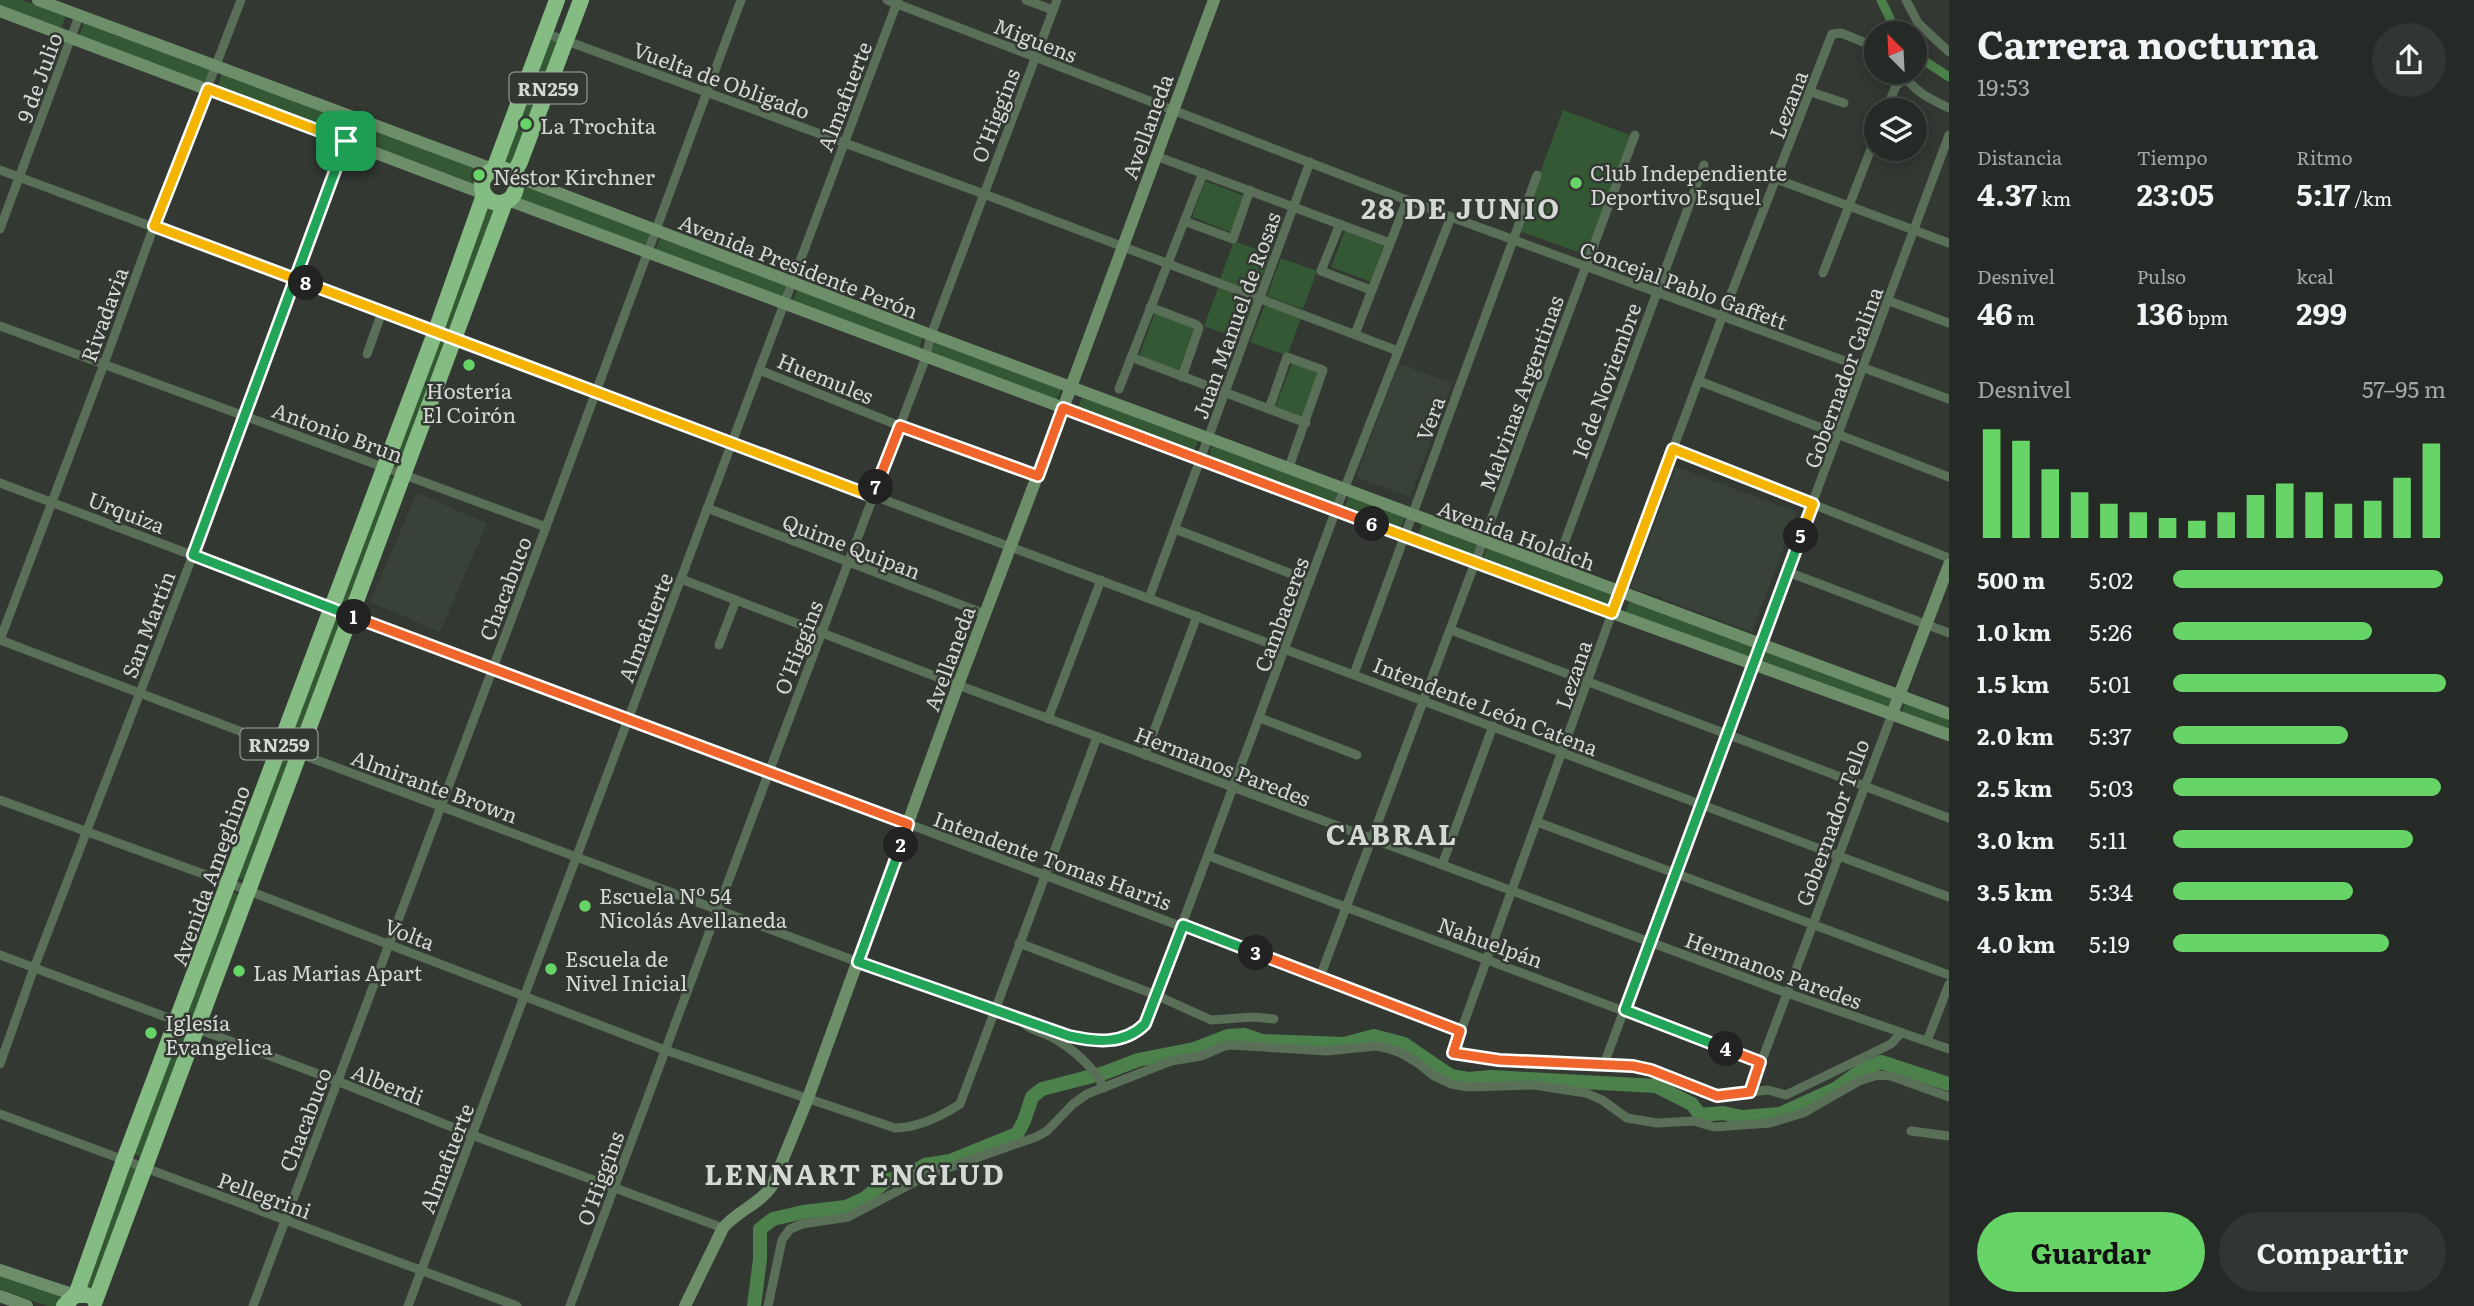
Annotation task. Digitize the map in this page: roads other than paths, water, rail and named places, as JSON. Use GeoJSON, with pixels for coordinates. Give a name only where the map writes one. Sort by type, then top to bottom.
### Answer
{"type":"FeatureCollection","features":[{"type":"Feature","properties":{"kind":"highway","name":"RN259"},"geometry":{"type":"LineString","coordinates":[[484,194],[482,181],[494,169],[557,0]]}},
{"type":"Feature","properties":{"kind":"highway","name":"RN259"},"geometry":{"type":"LineString","coordinates":[[507,201],[514,194],[514,176],[581,0]]}},
{"type":"Feature","properties":{"kind":"highway"},"geometry":{"type":"LineString","coordinates":[[494,169],[505,169],[514,176]]}},
{"type":"Feature","properties":{"kind":"highway"},"geometry":{"type":"LineString","coordinates":[[484,194],[495,202],[507,201]]}},
{"type":"Feature","properties":{"kind":"highway","name":"Avenida Ameghino"},"geometry":{"type":"LineString","coordinates":[[72,1299],[435,333],[484,194]]}},
{"type":"Feature","properties":{"kind":"highway","name":"Avenida Ameghino"},"geometry":{"type":"LineString","coordinates":[[98,1304],[144,1167],[507,201]]}},
{"type":"Feature","properties":{"kind":"highway","name":"RN259"},"geometry":{"type":"LineString","coordinates":[[72,1299],[87,1295],[98,1304]]}},
{"type":"Feature","properties":{"kind":"street"},"geometry":{"type":"LineString","coordinates":[[38,0],[494,169]]}},
{"type":"Feature","properties":{"kind":"street","name":"Rivadavia"},"geometry":{"type":"LineString","coordinates":[[0,640],[241,0]]}},
{"type":"Feature","properties":{"kind":"street","name":"Chacabuco"},"geometry":{"type":"LineString","coordinates":[[253,1306],[741,0]]}},
{"type":"Feature","properties":{"kind":"street","name":"Miguens"},"geometry":{"type":"LineString","coordinates":[[887,0],[1173,109]]}},
{"type":"Feature","properties":{"kind":"street"},"geometry":{"type":"LineString","coordinates":[[1026,0],[1053,10]]}},
{"type":"Feature","properties":{"kind":"street","name":"O'Higgins"},"geometry":{"type":"LineString","coordinates":[[570,1306],[1057,0]]}},
{"type":"Feature","properties":{"kind":"street","name":"Avellaneda"},"geometry":{"type":"LineString","coordinates":[[685,1306],[723,1228],[730,1219],[766,1195],[772,1186],[808,1098],[958,685],[1072,387],[1214,0]]}},
{"type":"Feature","properties":{"kind":"street"},"geometry":{"type":"LineString","coordinates":[[1906,0],[1918,23],[1949,52]]}},
{"type":"Feature","properties":{"kind":"street","name":"Almafuerte"},"geometry":{"type":"LineString","coordinates":[[408,1306],[897,2]]}},
{"type":"Feature","properties":{"kind":"street"},"geometry":{"type":"LineString","coordinates":[[0,10],[484,194]]}},
{"type":"Feature","properties":{"kind":"street","name":"9 de Julio"},"geometry":{"type":"LineString","coordinates":[[0,229],[79,16]]}},
{"type":"Feature","properties":{"kind":"street","name":"Vuelta de Obligado"},"geometry":{"type":"LineString","coordinates":[[545,33],[845,142],[1398,351]]}},
{"type":"Feature","properties":{"kind":"street","name":"Lezana"},"geometry":{"type":"LineString","coordinates":[[1604,1064],[1499,1060],[1453,1053],[1722,317],[1832,34],[1841,33],[1864,42]]}},
{"type":"Feature","properties":{"kind":"street"},"geometry":{"type":"LineString","coordinates":[[1914,84],[1927,96],[1949,108]]}},
{"type":"Feature","properties":{"kind":"street"},"geometry":{"type":"LineString","coordinates":[[1811,92],[1844,103]]}},
{"type":"Feature","properties":{"kind":"street","name":"Concejal Pablo Gaffett"},"geometry":{"type":"LineString","coordinates":[[1173,109],[1451,217],[1949,399]]}},
{"type":"Feature","properties":{"kind":"street","name":"San Martín"},"geometry":{"type":"LineString","coordinates":[[0,1064],[34,968],[193,555],[354,117]]}},
{"type":"Feature","properties":{"kind":"street","name":"Malvinas Argentinas"},"geometry":{"type":"LineString","coordinates":[[1320,977],[1635,135]]}},
{"type":"Feature","properties":{"kind":"street","name":"Gobernador Galina"},"geometry":{"type":"LineString","coordinates":[[1604,1064],[1949,135]]}},
{"type":"Feature","properties":{"kind":"street"},"geometry":{"type":"LineString","coordinates":[[1156,156],[1390,243]]}},
{"type":"Feature","properties":{"kind":"street"},"geometry":{"type":"LineString","coordinates":[[1823,274],[1866,161]]}},
{"type":"Feature","properties":{"kind":"street","name":"Juan Manuel de Rosas"},"geometry":{"type":"LineString","coordinates":[[1149,598],[1310,162]]}},
{"type":"Feature","properties":{"kind":"street","name":"16 de Noviembre"},"geometry":{"type":"LineString","coordinates":[[1555,568],[1704,165]]}},
{"type":"Feature","properties":{"kind":"street","name":"Intendente León Catena"},"geometry":{"type":"LineString","coordinates":[[0,170],[1949,897]]}},
{"type":"Feature","properties":{"kind":"street"},"geometry":{"type":"LineString","coordinates":[[1119,389],[1202,173]]}},
{"type":"Feature","properties":{"kind":"street","name":"Vera"},"geometry":{"type":"LineString","coordinates":[[1354,674],[1537,175]]}},
{"type":"Feature","properties":{"kind":"street","name":"Avenida Presidente Perón"},"geometry":{"type":"LineString","coordinates":[[514,176],[656,232],[1072,387]]}},
{"type":"Feature","properties":{"kind":"street"},"geometry":{"type":"LineString","coordinates":[[1776,179],[1949,243]]}},
{"type":"Feature","properties":{"kind":"street"},"geometry":{"type":"LineString","coordinates":[[1184,221],[1233,239],[1250,190]]}},
{"type":"Feature","properties":{"kind":"street"},"geometry":{"type":"LineString","coordinates":[[1355,334],[1407,200]]}},
{"type":"Feature","properties":{"kind":"street","name":"Avenida Presidente Perón"},"geometry":{"type":"LineString","coordinates":[[507,201],[1063,408]]}},
{"type":"Feature","properties":{"kind":"street","name":"Cambaceres"},"geometry":{"type":"LineString","coordinates":[[1018,1018],[1091,1041],[1111,1041],[1137,1032],[1145,1024],[1336,510],[1451,217]]}},
{"type":"Feature","properties":{"kind":"street"},"geometry":{"type":"LineString","coordinates":[[1340,224],[1321,271],[1371,290]]}},
{"type":"Feature","properties":{"kind":"street"},"geometry":{"type":"LineString","coordinates":[[1889,301],[1949,323]]}},
{"type":"Feature","properties":{"kind":"street"},"geometry":{"type":"LineString","coordinates":[[1150,307],[1198,325],[1182,377]]}},
{"type":"Feature","properties":{"kind":"street"},"geometry":{"type":"LineString","coordinates":[[367,354],[382,312]]}},
{"type":"Feature","properties":{"kind":"street","name":"Antonio Brun"},"geometry":{"type":"LineString","coordinates":[[0,326],[546,527]]}},
{"type":"Feature","properties":{"kind":"street"},"geometry":{"type":"LineString","coordinates":[[1131,357],[1306,424]]}},
{"type":"Feature","properties":{"kind":"street"},"geometry":{"type":"LineString","coordinates":[[1269,409],[1287,357],[1323,370],[1289,467]]}},
{"type":"Feature","properties":{"kind":"street","name":"Huemules"},"geometry":{"type":"LineString","coordinates":[[759,369],[900,426],[1038,476]]}},
{"type":"Feature","properties":{"kind":"street"},"geometry":{"type":"LineString","coordinates":[[1699,381],[1949,477]]}},
{"type":"Feature","properties":{"kind":"street","name":"Avenida Holdich"},"geometry":{"type":"LineString","coordinates":[[1072,387],[1949,714]]}},
{"type":"Feature","properties":{"kind":"street","name":"Avenida Holdich"},"geometry":{"type":"LineString","coordinates":[[1063,408],[1612,613],[1949,734]]}},
{"type":"Feature","properties":{"kind":"street"},"geometry":{"type":"LineString","coordinates":[[1673,449],[1949,558]]}},
{"type":"Feature","properties":{"kind":"street","name":"Urquiza"},"geometry":{"type":"LineString","coordinates":[[0,483],[908,824]]}},
{"type":"Feature","properties":{"kind":"street","name":"Quime Quipan"},"geometry":{"type":"LineString","coordinates":[[707,508],[985,614]]}},
{"type":"Feature","properties":{"kind":"street"},"geometry":{"type":"LineString","coordinates":[[1175,529],[1310,581]]}},
{"type":"Feature","properties":{"kind":"street","name":"Gobernador Tello"},"geometry":{"type":"LineString","coordinates":[[1750,1092],[1949,565]]}},
{"type":"Feature","properties":{"kind":"street"},"geometry":{"type":"LineString","coordinates":[[1788,572],[1949,634]]}},
{"type":"Feature","properties":{"kind":"street"},"geometry":{"type":"LineString","coordinates":[[681,579],[958,685]]}},
{"type":"Feature","properties":{"kind":"street"},"geometry":{"type":"LineString","coordinates":[[1048,719],[1101,580]]}},
{"type":"Feature","properties":{"kind":"street"},"geometry":{"type":"LineString","coordinates":[[719,645],[736,600]]}},
{"type":"Feature","properties":{"kind":"street"},"geometry":{"type":"LineString","coordinates":[[1146,755],[1197,616]]}},
{"type":"Feature","properties":{"kind":"street"},"geometry":{"type":"LineString","coordinates":[[1451,631],[1949,818]]}},
{"type":"Feature","properties":{"kind":"street","name":"Almirante Brown"},"geometry":{"type":"LineString","coordinates":[[0,640],[858,962],[1018,1018]]}},
{"type":"Feature","properties":{"kind":"street","name":"Hermanos Paredes"},"geometry":{"type":"LineString","coordinates":[[958,685],[1787,993],[1949,1049]]}},
{"type":"Feature","properties":{"kind":"street"},"geometry":{"type":"LineString","coordinates":[[1260,718],[1357,755]]}},
{"type":"Feature","properties":{"kind":"street"},"geometry":{"type":"LineString","coordinates":[[1442,864],[1493,726]]}},
{"type":"Feature","properties":{"kind":"street"},"geometry":{"type":"LineString","coordinates":[[994,1010],[1097,737]]}},
{"type":"Feature","properties":{"kind":"street","name":"Volta"},"geometry":{"type":"LineString","coordinates":[[0,800],[228,883],[665,1050],[895,1128],[906,1128],[948,1112],[960,1104],[994,1010]]}},
{"type":"Feature","properties":{"kind":"street"},"geometry":{"type":"LineString","coordinates":[[1537,822],[1949,975]]}},
{"type":"Feature","properties":{"kind":"street","name":"Intendente Tomas Harris"},"geometry":{"type":"LineString","coordinates":[[908,824],[1460,1031]]}},
{"type":"Feature","properties":{"kind":"street","name":"Nahuelpán"},"geometry":{"type":"LineString","coordinates":[[1209,856],[1760,1062]]}},
{"type":"Feature","properties":{"kind":"street"},"geometry":{"type":"LineString","coordinates":[[1019,943],[1156,995],[1211,1020],[1261,1017],[1274,1019]]}},
{"type":"Feature","properties":{"kind":"street","name":"Alberdi"},"geometry":{"type":"LineString","coordinates":[[0,955],[723,1228]]}},
{"type":"Feature","properties":{"kind":"street"},"geometry":{"type":"LineString","coordinates":[[1927,1041],[1949,984]]}},
{"type":"Feature","properties":{"kind":"street"},"geometry":{"type":"LineString","coordinates":[[1018,1018],[1026,1027],[1053,1038],[1091,1067],[1104,1088]]}},
{"type":"Feature","properties":{"kind":"street"},"geometry":{"type":"LineString","coordinates":[[1604,1064],[1651,1070],[1717,1096],[1768,1090],[1786,1095],[1891,1044],[1901,1033]]}},
{"type":"Feature","properties":{"kind":"street"},"geometry":{"type":"LineString","coordinates":[[768,1306],[782,1240],[790,1229],[802,1224],[848,1217],[928,1175],[1036,1137],[1047,1131],[1082,1097],[1171,1061],[1201,1056],[1222,1046],[1327,1051],[1376,1046],[1401,1053],[1434,1076],[1451,1084],[1468,1087],[1534,1085],[1586,1094],[1602,1100],[1626,1118],[1640,1122],[1693,1121],[1714,1127],[1770,1123],[1803,1113],[1870,1076],[1891,1076],[1949,1097]]}},
{"type":"Feature","properties":{"kind":"street","name":"Pellegrini"},"geometry":{"type":"LineString","coordinates":[[0,1114],[517,1306]]}},
{"type":"Feature","properties":{"kind":"street"},"geometry":{"type":"LineString","coordinates":[[1910,1131],[1949,1136]]}},
{"type":"Feature","properties":{"kind":"street"},"geometry":{"type":"LineString","coordinates":[[0,1270],[72,1299]]}},
{"type":"Feature","properties":{"kind":"street"},"geometry":{"type":"LineString","coordinates":[[0,1296],[27,1306]]}},
{"type":"Feature","properties":{"kind":"waterway"},"geometry":{"type":"LineString","coordinates":[[1881,0],[1891,21]]}},
{"type":"Feature","properties":{"kind":"waterway"},"geometry":{"type":"LineString","coordinates":[[1927,63],[1949,77]]}},
{"type":"Feature","properties":{"kind":"waterway"},"geometry":{"type":"LineString","coordinates":[[754,1306],[760,1259],[760,1229],[773,1219],[846,1207],[864,1199],[886,1181],[925,1165],[950,1161],[1017,1134],[1032,1097],[1042,1089],[1104,1073],[1138,1060],[1194,1049],[1228,1036],[1244,1035],[1262,1041],[1344,1044],[1374,1036],[1404,1044],[1451,1076],[1468,1079],[1491,1077],[1656,1086],[1692,1104],[1700,1115],[1723,1113],[1742,1117],[1780,1114],[1837,1088],[1862,1070],[1881,1062],[1949,1084]]}},
{"type":"Feature","properties":{"kind":"place","name":"La Trochita"},"geometry":{"type":"Point","coordinates":[526,124]}},
{"type":"Feature","properties":{"kind":"place","name":"Néstor Kirchner"},"geometry":{"type":"Point","coordinates":[479,175]}},
{"type":"Feature","properties":{"kind":"place","name":"Club Independiente Deportivo Esquel"},"geometry":{"type":"Point","coordinates":[1576,183]}},
{"type":"Feature","properties":{"kind":"place","name":"Hostería El Coirón"},"geometry":{"type":"Point","coordinates":[469,365]}},
{"type":"Feature","properties":{"kind":"place","name":"Escuela Nº 54 Nicolás Avellaneda"},"geometry":{"type":"Point","coordinates":[585,906]}},
{"type":"Feature","properties":{"kind":"place","name":"Escuela de Nivel Inicial"},"geometry":{"type":"Point","coordinates":[551,969]}},
{"type":"Feature","properties":{"kind":"place","name":"Las Marias Apart"},"geometry":{"type":"Point","coordinates":[239,971]}},
{"type":"Feature","properties":{"kind":"place","name":"Iglesía Evangelica"},"geometry":{"type":"Point","coordinates":[151,1033]}},
{"type":"Feature","properties":{"kind":"district","name":"28 DE JUNIO"},"geometry":{"type":"Point","coordinates":[1461,207]}},
{"type":"Feature","properties":{"kind":"district","name":"CABRAL"},"geometry":{"type":"Point","coordinates":[1392,833]}},
{"type":"Feature","properties":{"kind":"district","name":"LENNART ENGLUD"},"geometry":{"type":"Point","coordinates":[855,1173]}}]}
